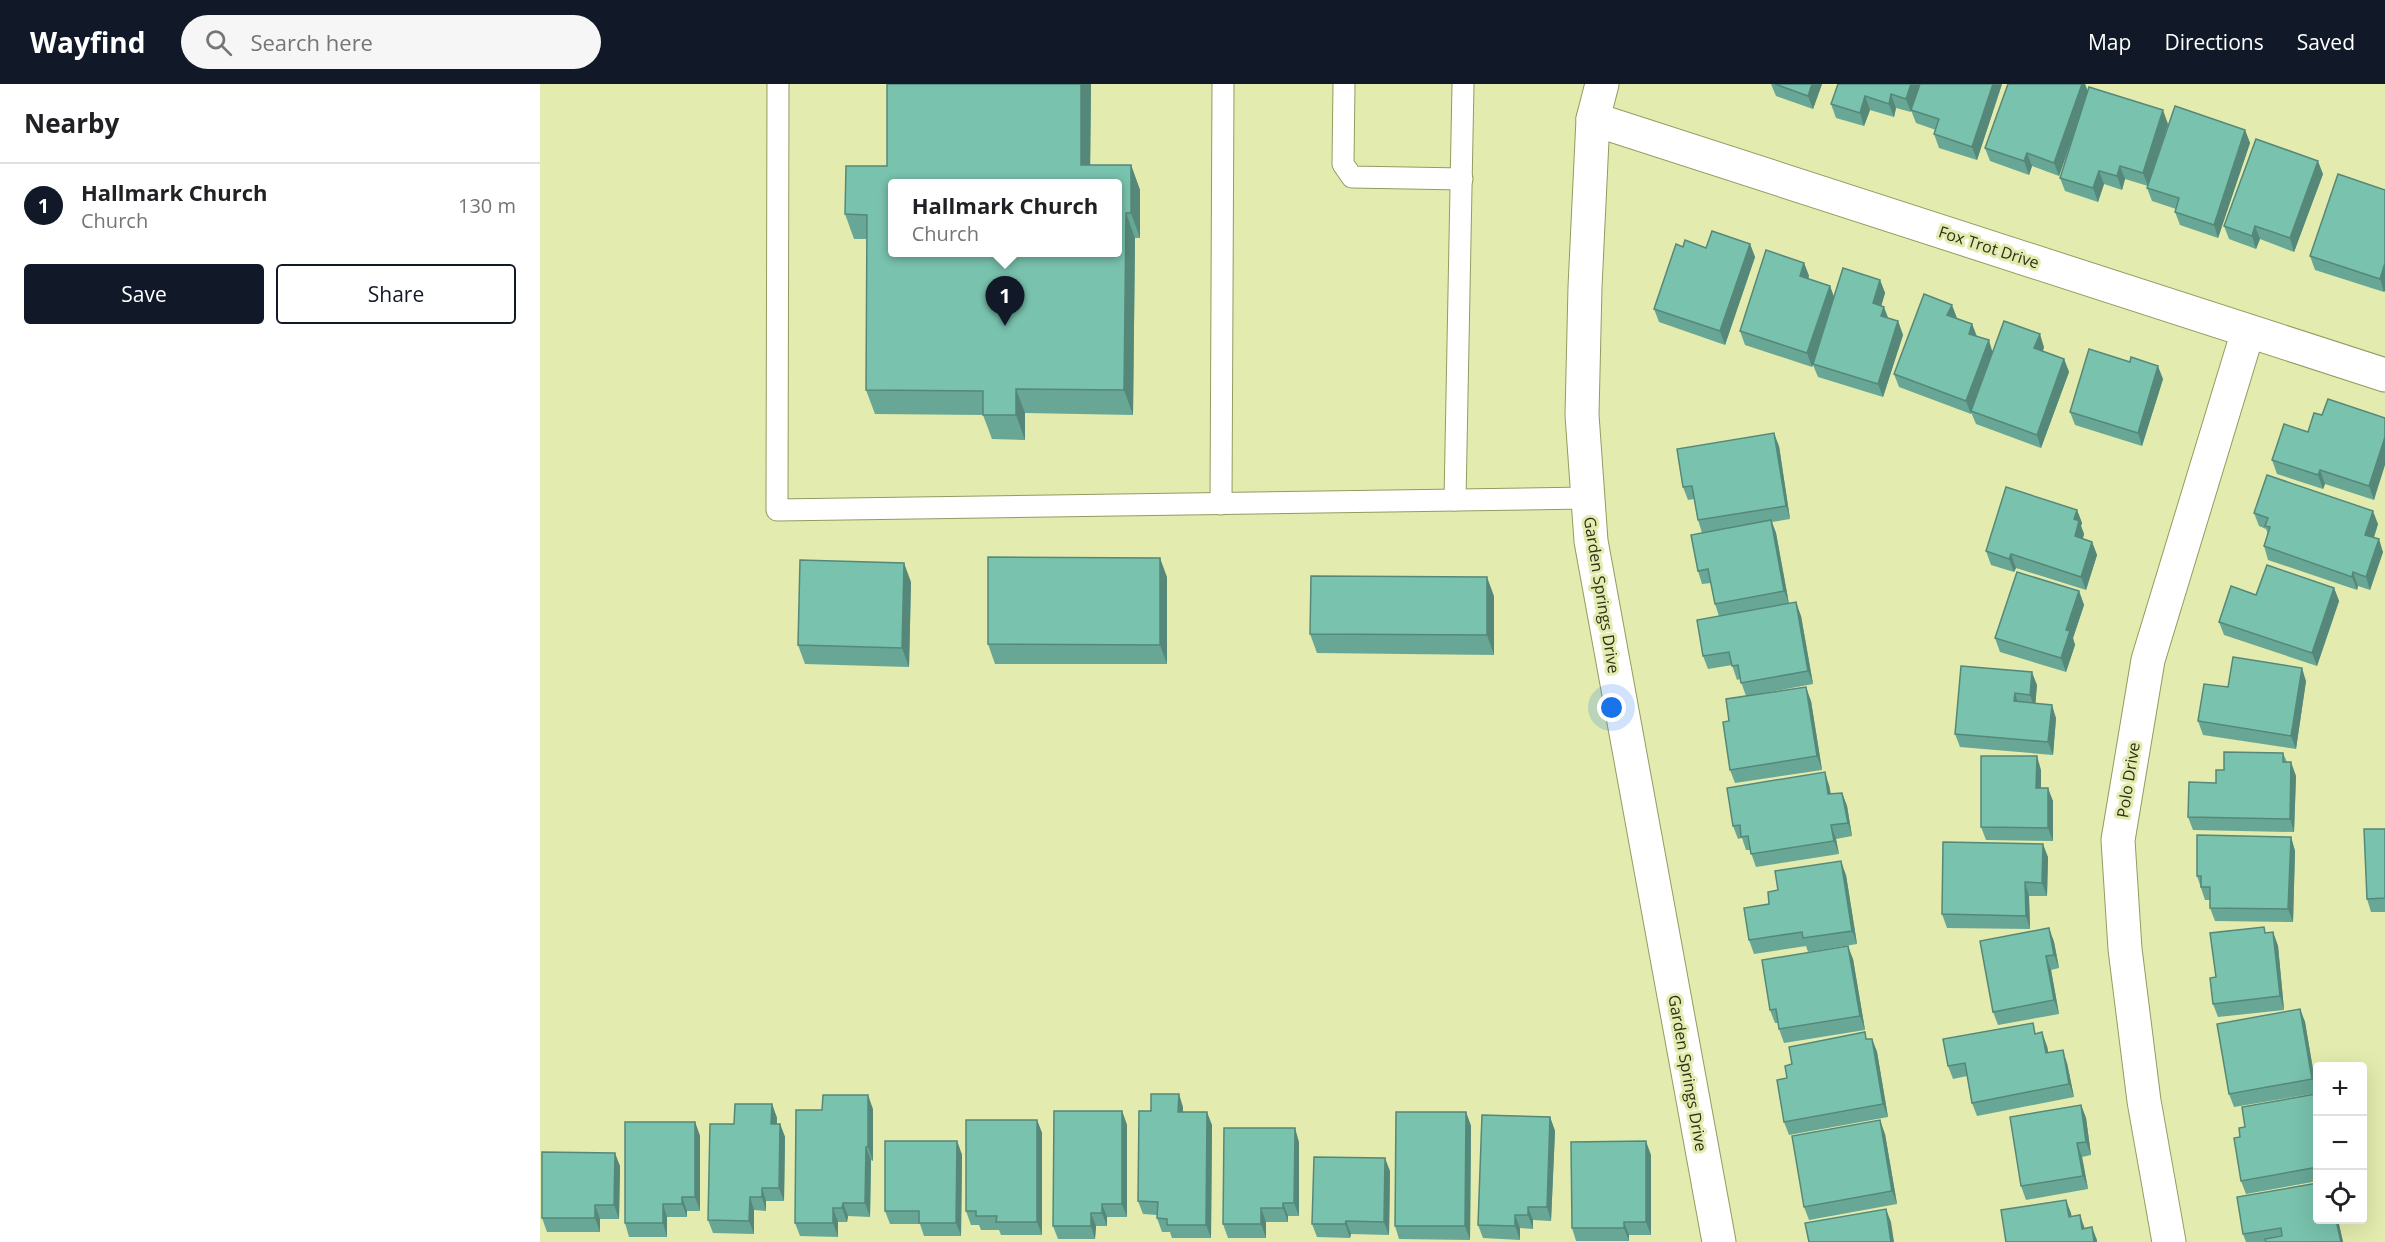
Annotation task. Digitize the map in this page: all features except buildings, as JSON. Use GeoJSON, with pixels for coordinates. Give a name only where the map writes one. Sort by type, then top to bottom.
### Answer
{"type":"FeatureCollection","features":[{"type":"Feature","properties":{"kind":"street","name":"Garden Springs Drive"},"geometry":{"type":"LineString","coordinates":[[1602,84],[1593,119],[1582,415],[1590,541],[1719,1242]]}},
{"type":"Feature","properties":{"kind":"street","name":"Fox Trot Drive"},"geometry":{"type":"LineString","coordinates":[[1593,119],[2385,375]]}},
{"type":"Feature","properties":{"kind":"street","name":"Polo Drive"},"geometry":{"type":"LineString","coordinates":[[2169,1242],[2144,1101],[2125,949],[2118,840],[2148,660],[2248,331]]}},
{"type":"Feature","properties":{"kind":"lane"},"geometry":{"type":"LineString","coordinates":[[778,84],[777,510],[1587,498]]}},
{"type":"Feature","properties":{"kind":"lane"},"geometry":{"type":"LineString","coordinates":[[1221,504],[1223,84]]}},
{"type":"Feature","properties":{"kind":"lane"},"geometry":{"type":"LineString","coordinates":[[1344,84],[1343,164],[1352,177],[1462,179]]}},
{"type":"Feature","properties":{"kind":"lane"},"geometry":{"type":"LineString","coordinates":[[1455,500],[1463,84]]}},
{"type":"Feature","properties":{"kind":"place","name":"Hallmark Church"},"geometry":{"type":"Point","coordinates":[1005,326]}}]}
